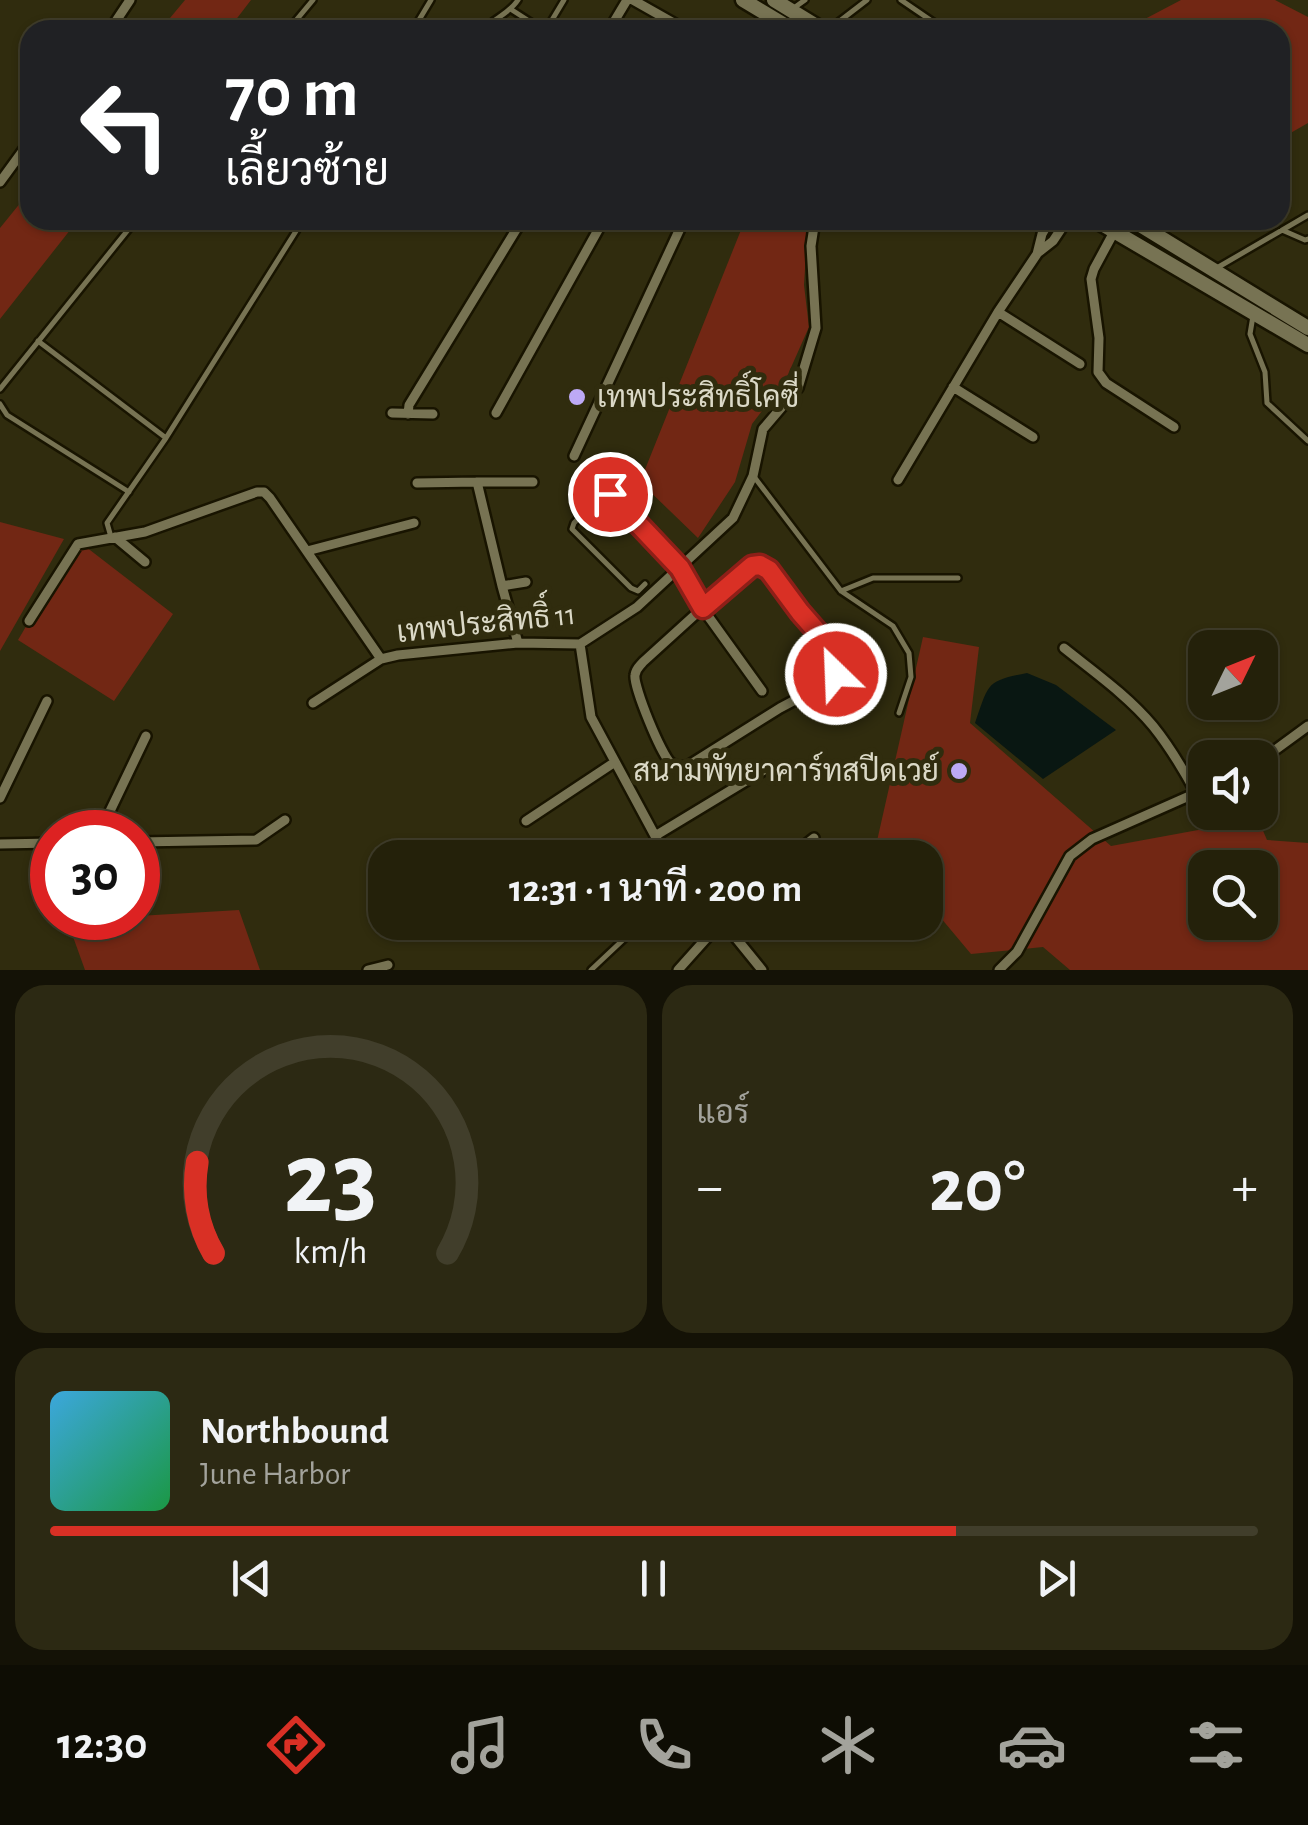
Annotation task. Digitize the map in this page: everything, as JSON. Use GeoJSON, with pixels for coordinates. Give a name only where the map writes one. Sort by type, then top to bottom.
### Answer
{"type":"FeatureCollection","features":[{"type":"Feature","properties":{"kind":"main road"},"geometry":{"type":"LineString","coordinates":[[742,0],[768,20]]}},
{"type":"Feature","properties":{"kind":"main road"},"geometry":{"type":"LineString","coordinates":[[774,0],[808,20]]}},
{"type":"Feature","properties":{"kind":"main road"},"geometry":{"type":"LineString","coordinates":[[1111,230],[1308,345]]}},
{"type":"Feature","properties":{"kind":"main road"},"geometry":{"type":"LineString","coordinates":[[1148,230],[1308,328]]}},
{"type":"Feature","properties":{"kind":"street"},"geometry":{"type":"LineString","coordinates":[[630,0],[667,20]]}},
{"type":"Feature","properties":{"kind":"street"},"geometry":{"type":"LineString","coordinates":[[0,182],[20,155]]}},
{"type":"Feature","properties":{"kind":"street"},"geometry":{"type":"LineString","coordinates":[[408,414],[409,405],[516,230]]}},
{"type":"Feature","properties":{"kind":"street"},"geometry":{"type":"LineString","coordinates":[[496,413],[598,230]]}},
{"type":"Feature","properties":{"kind":"street"},"geometry":{"type":"LineString","coordinates":[[574,456],[679,230]]}},
{"type":"Feature","properties":{"kind":"street","name":"เทพประสิทธิ์ 11"},"geometry":{"type":"LineString","coordinates":[[313,703],[382,659],[398,655],[518,643],[580,644],[637,608],[733,518],[753,476],[763,429],[798,388],[816,328],[813,230]]}},
{"type":"Feature","properties":{"kind":"street"},"geometry":{"type":"LineString","coordinates":[[898,480],[1036,254],[1044,230]]}},
{"type":"Feature","properties":{"kind":"street"},"geometry":{"type":"LineString","coordinates":[[1036,254],[1060,230]]}},
{"type":"Feature","properties":{"kind":"street"},"geometry":{"type":"LineString","coordinates":[[1114,232],[1091,279],[1099,338],[1098,372],[1106,384],[1174,427]]}},
{"type":"Feature","properties":{"kind":"street"},"geometry":{"type":"LineString","coordinates":[[998,312],[1080,364]]}},
{"type":"Feature","properties":{"kind":"street"},"geometry":{"type":"LineString","coordinates":[[954,387],[1033,437]]}},
{"type":"Feature","properties":{"kind":"street"},"geometry":{"type":"LineString","coordinates":[[392,413],[433,414]]}},
{"type":"Feature","properties":{"kind":"street"},"geometry":{"type":"LineString","coordinates":[[477,482],[518,643]]}},
{"type":"Feature","properties":{"kind":"street"},"geometry":{"type":"LineString","coordinates":[[417,483],[533,482]]}},
{"type":"Feature","properties":{"kind":"street"},"geometry":{"type":"LineString","coordinates":[[29,621],[74,548],[85,541],[145,532],[264,492],[382,659]]}},
{"type":"Feature","properties":{"kind":"street"},"geometry":{"type":"LineString","coordinates":[[307,551],[414,524]]}},
{"type":"Feature","properties":{"kind":"street"},"geometry":{"type":"LineString","coordinates":[[113,537],[144,562]]}},
{"type":"Feature","properties":{"kind":"street"},"geometry":{"type":"LineString","coordinates":[[760,565],[769,570],[834,651],[838,662],[836,674],[827,683],[686,767],[679,767],[667,760],[634,679],[643,662],[703,608],[741,573],[760,565]]}},
{"type":"Feature","properties":{"kind":"street"},"geometry":{"type":"LineString","coordinates":[[680,568],[703,608],[762,691]]}},
{"type":"Feature","properties":{"kind":"street"},"geometry":{"type":"LineString","coordinates":[[502,586],[526,582]]}},
{"type":"Feature","properties":{"kind":"street"},"geometry":{"type":"LineString","coordinates":[[580,644],[591,717],[656,840]]}},
{"type":"Feature","properties":{"kind":"street"},"geometry":{"type":"LineString","coordinates":[[1064,648],[1151,724],[1188,774]]}},
{"type":"Feature","properties":{"kind":"street"},"geometry":{"type":"LineString","coordinates":[[0,798],[47,701]]}},
{"type":"Feature","properties":{"kind":"street"},"geometry":{"type":"LineString","coordinates":[[1278,748],[1308,726]]}},
{"type":"Feature","properties":{"kind":"street"},"geometry":{"type":"LineString","coordinates":[[111,810],[146,736]]}},
{"type":"Feature","properties":{"kind":"street"},"geometry":{"type":"LineString","coordinates":[[526,821],[616,762]]}},
{"type":"Feature","properties":{"kind":"street"},"geometry":{"type":"LineString","coordinates":[[654,836],[769,767]]}},
{"type":"Feature","properties":{"kind":"street"},"geometry":{"type":"LineString","coordinates":[[999,970],[1017,952],[1070,856],[1092,839],[1188,796]]}},
{"type":"Feature","properties":{"kind":"street"},"geometry":{"type":"LineString","coordinates":[[160,842],[256,840],[285,820]]}},
{"type":"Feature","properties":{"kind":"street"},"geometry":{"type":"LineString","coordinates":[[0,844],[30,844]]}},
{"type":"Feature","properties":{"kind":"street"},"geometry":{"type":"LineString","coordinates":[[678,970],[706,940]]}},
{"type":"Feature","properties":{"kind":"street"},"geometry":{"type":"LineString","coordinates":[[737,940],[762,970]]}},
{"type":"Feature","properties":{"kind":"street"},"geometry":{"type":"LineString","coordinates":[[368,970],[388,965]]}},
{"type":"Feature","properties":{"kind":"lane"},"geometry":{"type":"LineString","coordinates":[[296,20],[313,0]]}},
{"type":"Feature","properties":{"kind":"lane"},"geometry":{"type":"LineString","coordinates":[[493,20],[512,10],[518,0]]}},
{"type":"Feature","properties":{"kind":"lane"},"geometry":{"type":"LineString","coordinates":[[791,10],[805,0]]}},
{"type":"Feature","properties":{"kind":"lane"},"geometry":{"type":"LineString","coordinates":[[839,20],[867,0]]}},
{"type":"Feature","properties":{"kind":"lane"},"geometry":{"type":"LineString","coordinates":[[901,0],[930,20]]}},
{"type":"Feature","properties":{"kind":"lane"},"geometry":{"type":"LineString","coordinates":[[512,10],[528,20]]}},
{"type":"Feature","properties":{"kind":"lane"},"geometry":{"type":"LineString","coordinates":[[0,389],[128,230]]}},
{"type":"Feature","properties":{"kind":"lane"},"geometry":{"type":"LineString","coordinates":[[113,537],[108,523],[297,230]]}},
{"type":"Feature","properties":{"kind":"lane"},"geometry":{"type":"LineString","coordinates":[[1213,270],[1282,230],[1308,238]]}},
{"type":"Feature","properties":{"kind":"lane"},"geometry":{"type":"LineString","coordinates":[[1254,313],[1250,334],[1265,372],[1267,403],[1308,441]]}},
{"type":"Feature","properties":{"kind":"lane"},"geometry":{"type":"LineString","coordinates":[[38,341],[166,438]]}},
{"type":"Feature","properties":{"kind":"lane"},"geometry":{"type":"LineString","coordinates":[[0,404],[7,415],[129,492]]}},
{"type":"Feature","properties":{"kind":"lane"},"geometry":{"type":"LineString","coordinates":[[753,476],[841,591],[893,626],[908,653],[911,677],[900,713]]}},
{"type":"Feature","properties":{"kind":"lane"},"geometry":{"type":"LineString","coordinates":[[645,584],[638,591],[630,588],[572,529],[604,492],[680,568]]}},
{"type":"Feature","properties":{"kind":"lane"},"geometry":{"type":"LineString","coordinates":[[841,591],[873,578],[958,578]]}},
{"type":"Feature","properties":{"kind":"lane"},"geometry":{"type":"LineString","coordinates":[[592,970],[623,940]]}},
{"type":"Feature","properties":{"kind":"shaded area"},"geometry":{"type":"Polygon","coordinates":[[[185,0],[251,0],[236,20],[168,20],[185,0]]]}},
{"type":"Feature","properties":{"kind":"shaded area"},"geometry":{"type":"Polygon","coordinates":[[[1181,0],[1275,0],[1308,17],[1308,123],[1290,133],[1290,20],[1143,20],[1181,0]]]}},
{"type":"Feature","properties":{"kind":"shaded area"},"geometry":{"type":"Polygon","coordinates":[[[20,203],[20,230],[70,230],[0,319],[0,228],[20,203]]]}},
{"type":"Feature","properties":{"kind":"shaded area"},"geometry":{"type":"Polygon","coordinates":[[[741,230],[807,230],[804,285],[809,327],[785,381],[752,424],[735,482],[698,538],[640,482],[741,230]]]}},
{"type":"Feature","properties":{"kind":"shaded area"},"geometry":{"type":"Polygon","coordinates":[[[0,522],[64,539],[0,651],[0,522]]]}},
{"type":"Feature","properties":{"kind":"shaded area"},"geometry":{"type":"Polygon","coordinates":[[[77,540],[173,614],[114,701],[18,640],[77,540]]]}},
{"type":"Feature","properties":{"kind":"shaded area","name":"สนามพัทยาคาร์ทสปีดเวย์"},"geometry":{"type":"Polygon","coordinates":[[[923,637],[979,647],[970,723],[1111,846],[1198,830],[1263,830],[1267,840],[1308,843],[1308,970],[1070,970],[1043,947],[971,954],[943,921],[943,840],[877,840],[923,637]]]}},
{"type":"Feature","properties":{"kind":"shaded area"},"geometry":{"type":"Polygon","coordinates":[[[1027,673],[1056,685],[1116,730],[1043,779],[975,723],[991,686],[1027,673]]]}},
{"type":"Feature","properties":{"kind":"shaded area"},"geometry":{"type":"Polygon","coordinates":[[[239,910],[260,970],[85,970],[74,940],[160,940],[160,915],[239,910]]]}},
{"type":"Feature","properties":{"kind":"place","name":"เทพประสิทธิ์โคซี่"},"geometry":{"type":"Point","coordinates":[577,397]}},
{"type":"Feature","properties":{"kind":"place","name":"สนามพัทยาคาร์ทสปีดเวย์"},"geometry":{"type":"Point","coordinates":[959,771]}},
{"type":"Feature","properties":{"kind":"route"},"geometry":{"type":"LineString","coordinates":[[610,494],[680,568],[703,608],[752,566],[769,570],[834,651],[838,662],[836,674]]}}]}
